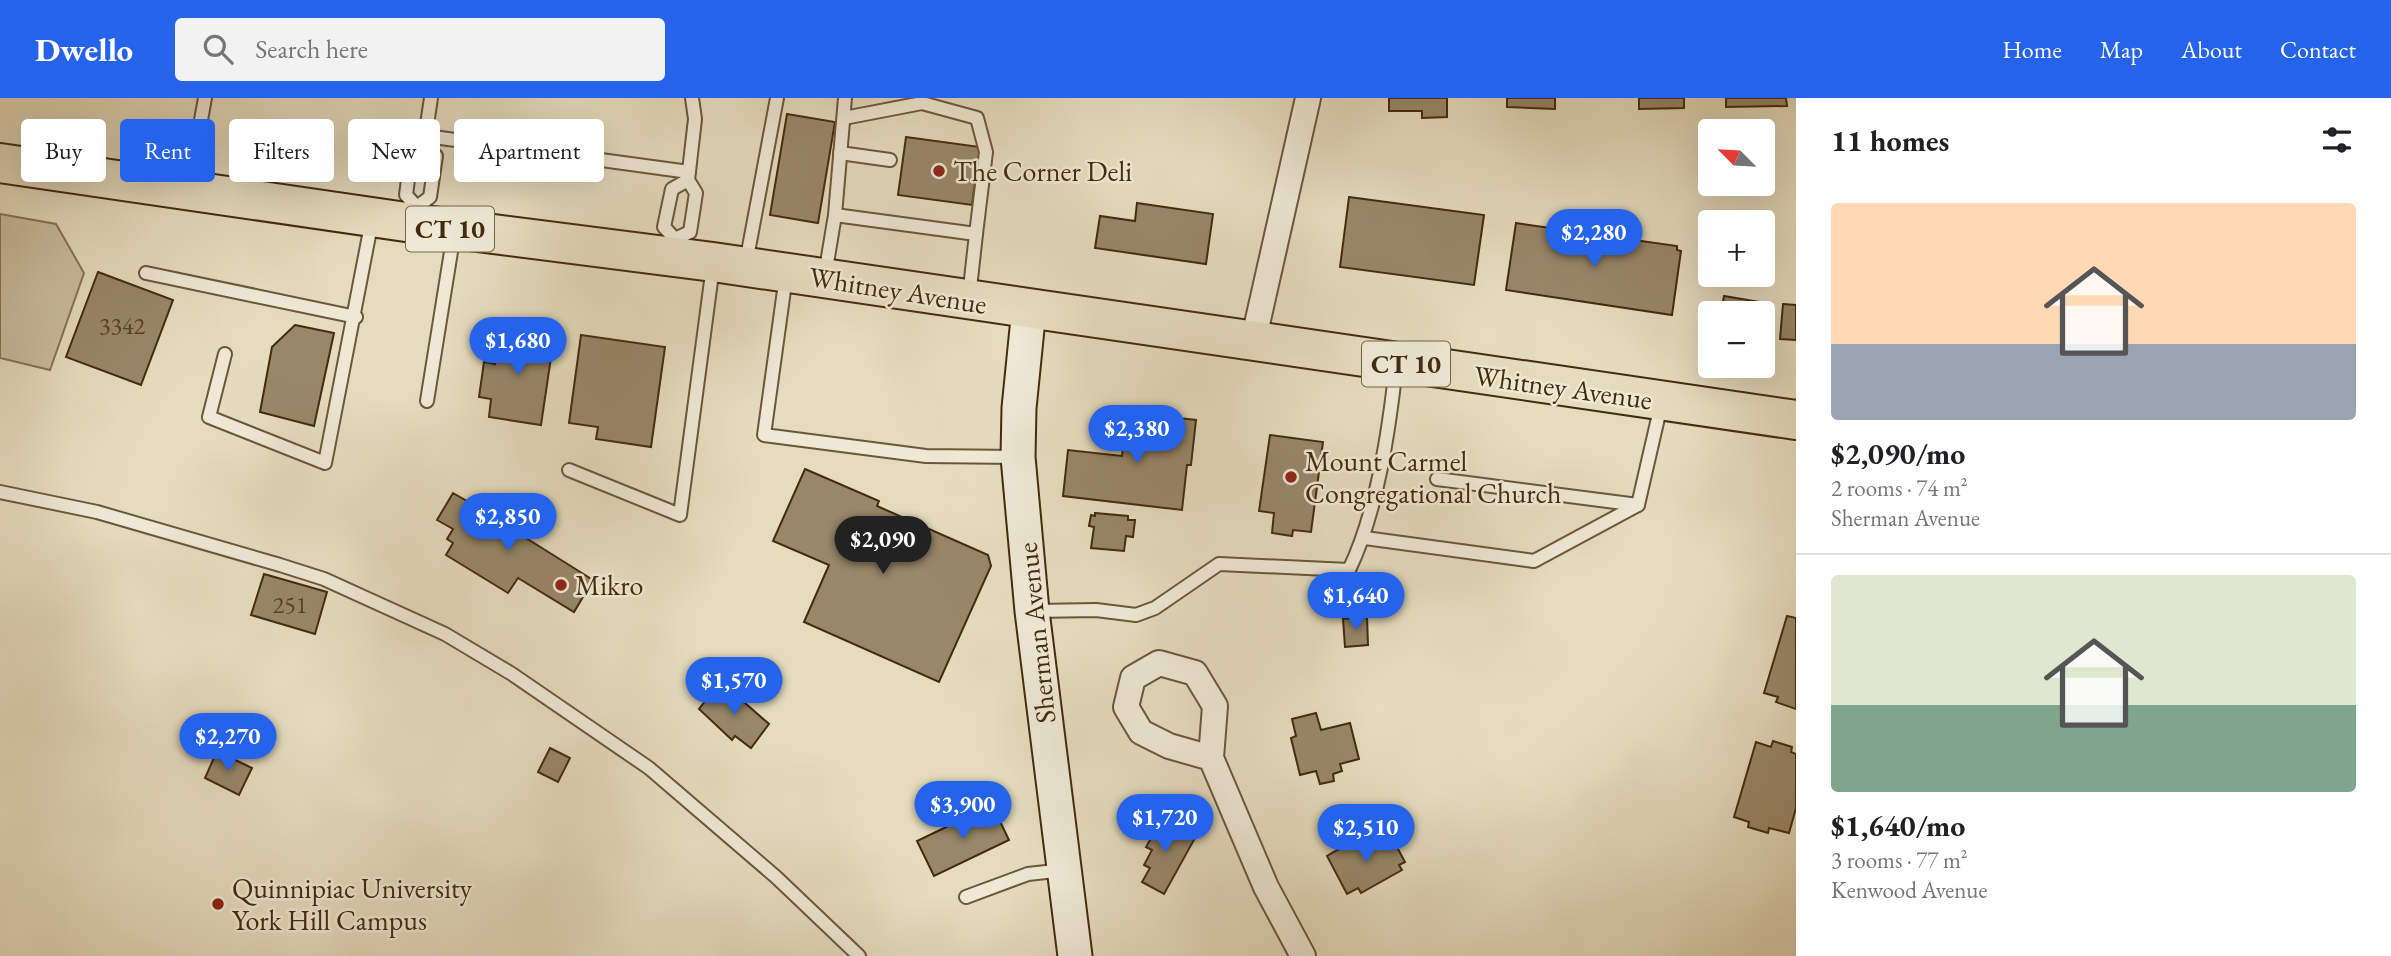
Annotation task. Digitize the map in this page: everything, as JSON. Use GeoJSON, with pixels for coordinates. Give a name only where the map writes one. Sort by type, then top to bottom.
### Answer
{"type":"FeatureCollection","features":[{"type":"Feature","properties":{"kind":"highway","name":"Whitney Avenue"},"geometry":{"type":"LineString","coordinates":[[0,163],[373,217],[416,215],[454,229],[674,248],[730,265],[1796,421]]}},
{"type":"Feature","properties":{"kind":"main road","name":"Sherman Avenue"},"geometry":{"type":"LineString","coordinates":[[1029,309],[1018,408],[1018,457],[1032,611],[1075,956]]}},
{"type":"Feature","properties":{"kind":"street"},"geometry":{"type":"LineString","coordinates":[[1253,342],[1308,98]]}},
{"type":"Feature","properties":{"kind":"street"},"geometry":{"type":"LineString","coordinates":[[1211,758],[1266,887],[1303,956]]}},
{"type":"Feature","properties":{"kind":"lane"},"geometry":{"type":"LineString","coordinates":[[189,190],[205,98]]}},
{"type":"Feature","properties":{"kind":"lane"},"geometry":{"type":"LineString","coordinates":[[428,119],[431,98]]}},
{"type":"Feature","properties":{"kind":"lane"},"geometry":{"type":"LineString","coordinates":[[688,176],[672,189],[664,227],[674,248],[690,232],[696,193],[688,176],[695,119],[692,98]]}},
{"type":"Feature","properties":{"kind":"lane"},"geometry":{"type":"LineString","coordinates":[[569,470],[680,515],[730,265],[777,98]]}},
{"type":"Feature","properties":{"kind":"lane"},"geometry":{"type":"LineString","coordinates":[[824,279],[835,215],[845,98]]}},
{"type":"Feature","properties":{"kind":"lane"},"geometry":{"type":"LineString","coordinates":[[844,118],[922,103],[977,118],[986,152],[968,300]]}},
{"type":"Feature","properties":{"kind":"lane"},"geometry":{"type":"LineString","coordinates":[[840,153],[890,160]]}},
{"type":"Feature","properties":{"kind":"lane"},"geometry":{"type":"LineString","coordinates":[[604,163],[688,176]]}},
{"type":"Feature","properties":{"kind":"lane"},"geometry":{"type":"LineString","coordinates":[[407,182],[405,195],[416,215],[430,197],[432,182]]}},
{"type":"Feature","properties":{"kind":"lane"},"geometry":{"type":"LineString","coordinates":[[835,215],[976,234]]}},
{"type":"Feature","properties":{"kind":"lane"},"geometry":{"type":"LineString","coordinates":[[225,354],[209,417],[326,463],[373,217]]}},
{"type":"Feature","properties":{"kind":"lane"},"geometry":{"type":"LineString","coordinates":[[427,401],[454,229]]}},
{"type":"Feature","properties":{"kind":"lane"},"geometry":{"type":"LineString","coordinates":[[146,273],[356,317]]}},
{"type":"Feature","properties":{"kind":"lane"},"geometry":{"type":"LineString","coordinates":[[786,273],[764,435],[926,456],[1018,457]]}},
{"type":"Feature","properties":{"kind":"lane"},"geometry":{"type":"LineString","coordinates":[[1032,611],[1096,610],[1136,615],[1155,608],[1219,564],[1349,570],[1365,538],[1392,404],[1397,363]]}},
{"type":"Feature","properties":{"kind":"lane"},"geometry":{"type":"LineString","coordinates":[[1365,538],[1534,561],[1638,505],[1661,401]]}},
{"type":"Feature","properties":{"kind":"lane"},"geometry":{"type":"LineString","coordinates":[[1437,479],[1638,505]]}},
{"type":"Feature","properties":{"kind":"lane"},"geometry":{"type":"LineString","coordinates":[[0,492],[97,512],[324,579],[444,634],[512,674],[649,768],[776,877],[859,956]]}},
{"type":"Feature","properties":{"kind":"lane"},"geometry":{"type":"LineString","coordinates":[[967,897],[1028,874],[1064,870]]}},
{"type":"Feature","properties":{"kind":"shaded area"},"geometry":{"type":"Polygon","coordinates":[[[0,214],[56,224],[84,273],[50,370],[0,358],[0,214]]]}},
{"type":"Feature","properties":{"kind":"building"},"geometry":{"type":"Polygon","coordinates":[[[1389,98],[1447,98],[1447,117],[1422,118],[1422,111],[1389,111],[1389,98]]]}},
{"type":"Feature","properties":{"kind":"building"},"geometry":{"type":"Polygon","coordinates":[[[1507,98],[1555,98],[1555,109],[1507,107],[1507,98]]]}},
{"type":"Feature","properties":{"kind":"building"},"geometry":{"type":"Polygon","coordinates":[[[1639,98],[1684,98],[1684,108],[1639,109],[1639,98]]]}},
{"type":"Feature","properties":{"kind":"building"},"geometry":{"type":"Polygon","coordinates":[[[1726,98],[1786,98],[1787,106],[1726,107],[1726,98]]]}},
{"type":"Feature","properties":{"kind":"building"},"geometry":{"type":"Polygon","coordinates":[[[787,114],[835,122],[818,223],[770,215],[787,114]]]}},
{"type":"Feature","properties":{"kind":"building","name":"The Corner Deli"},"geometry":{"type":"Polygon","coordinates":[[[906,137],[980,147],[972,205],[898,195],[906,137]]]}},
{"type":"Feature","properties":{"kind":"building"},"geometry":{"type":"Polygon","coordinates":[[[1349,197],[1484,215],[1474,285],[1340,267],[1349,197]]]}},
{"type":"Feature","properties":{"kind":"building"},"geometry":{"type":"Polygon","coordinates":[[[1137,203],[1213,214],[1206,264],[1095,248],[1100,216],[1135,221],[1137,203]]]}},
{"type":"Feature","properties":{"kind":"building"},"geometry":{"type":"Polygon","coordinates":[[[1516,223],[1677,246],[1677,250],[1681,251],[1672,315],[1506,290],[1516,223]]]}},
{"type":"Feature","properties":{"kind":"building"},"geometry":{"type":"Polygon","coordinates":[[[98,272],[173,300],[141,385],[66,357],[98,272]]]}},
{"type":"Feature","properties":{"kind":"building"},"geometry":{"type":"Polygon","coordinates":[[[1724,296],[1754,301],[1723,301],[1724,296]]]}},
{"type":"Feature","properties":{"kind":"building"},"geometry":{"type":"Polygon","coordinates":[[[1783,304],[1796,305],[1796,340],[1780,339],[1783,304]]]}},
{"type":"Feature","properties":{"kind":"building"},"geometry":{"type":"Polygon","coordinates":[[[295,325],[334,333],[314,426],[260,412],[272,347],[295,325]]]}},
{"type":"Feature","properties":{"kind":"building"},"geometry":{"type":"Polygon","coordinates":[[[501,329],[554,337],[541,425],[489,417],[491,399],[479,397],[484,362],[495,364],[501,329]]]}},
{"type":"Feature","properties":{"kind":"building"},"geometry":{"type":"Polygon","coordinates":[[[581,335],[665,347],[651,447],[596,439],[598,427],[569,423],[581,335]]]}},
{"type":"Feature","properties":{"kind":"building"},"geometry":{"type":"Polygon","coordinates":[[[1155,409],[1169,410],[1169,417],[1196,420],[1182,510],[1063,496],[1068,450],[1122,456],[1127,413],[1154,416],[1155,409]]]}},
{"type":"Feature","properties":{"kind":"building","name":"Mount Carmel Congregational Church"},"geometry":{"type":"Polygon","coordinates":[[[1270,435],[1323,442],[1311,532],[1293,530],[1292,536],[1272,533],[1274,513],[1259,511],[1270,435]]]}},
{"type":"Feature","properties":{"kind":"building"},"geometry":{"type":"Polygon","coordinates":[[[805,469],[879,501],[877,506],[988,555],[991,566],[939,682],[804,622],[829,565],[773,541],[805,469]]]}},
{"type":"Feature","properties":{"kind":"building"},"geometry":{"type":"Polygon","coordinates":[[[453,493],[486,512],[491,504],[531,528],[526,538],[593,580],[574,612],[518,578],[508,593],[446,555],[453,543],[447,539],[453,529],[437,520],[453,493]]]}},
{"type":"Feature","properties":{"kind":"building"},"geometry":{"type":"Polygon","coordinates":[[[1095,513],[1128,516],[1128,520],[1135,520],[1133,537],[1126,536],[1124,551],[1091,548],[1094,527],[1089,526],[1091,515],[1095,516],[1095,513]]]}},
{"type":"Feature","properties":{"kind":"building"},"geometry":{"type":"Polygon","coordinates":[[[264,574],[327,592],[315,634],[251,615],[264,574]]]}},
{"type":"Feature","properties":{"kind":"building"},"geometry":{"type":"Polygon","coordinates":[[[1787,616],[1796,618],[1796,709],[1776,702],[1778,697],[1764,693],[1787,616]]]}},
{"type":"Feature","properties":{"kind":"building"},"geometry":{"type":"Polygon","coordinates":[[[1367,617],[1368,645],[1345,647],[1343,619],[1367,617]]]}},
{"type":"Feature","properties":{"kind":"building"},"geometry":{"type":"Polygon","coordinates":[[[718,685],[736,699],[737,696],[769,724],[751,748],[735,736],[732,740],[699,709],[718,685]]]}},
{"type":"Feature","properties":{"kind":"building"},"geometry":{"type":"Polygon","coordinates":[[[1316,713],[1321,730],[1350,723],[1359,759],[1340,764],[1342,771],[1333,774],[1334,781],[1320,784],[1316,771],[1300,775],[1291,738],[1296,736],[1292,719],[1316,713]]]}},
{"type":"Feature","properties":{"kind":"building"},"geometry":{"type":"Polygon","coordinates":[[[1773,741],[1792,747],[1791,752],[1796,754],[1796,808],[1789,833],[1769,828],[1768,833],[1748,827],[1749,822],[1734,817],[1756,742],[1771,747],[1773,741]]]}},
{"type":"Feature","properties":{"kind":"building"},"geometry":{"type":"Polygon","coordinates":[[[550,748],[570,758],[558,782],[538,772],[550,748]]]}},
{"type":"Feature","properties":{"kind":"building"},"geometry":{"type":"Polygon","coordinates":[[[217,751],[252,768],[239,795],[205,778],[217,751]]]}},
{"type":"Feature","properties":{"kind":"building"},"geometry":{"type":"Polygon","coordinates":[[[992,805],[1009,840],[934,876],[917,841],[992,805]]]}},
{"type":"Feature","properties":{"kind":"building"},"geometry":{"type":"Polygon","coordinates":[[[1155,816],[1195,838],[1164,894],[1142,882],[1150,868],[1144,865],[1152,850],[1146,847],[1154,833],[1147,830],[1155,816]]]}},
{"type":"Feature","properties":{"kind":"building"},"geometry":{"type":"Polygon","coordinates":[[[1391,836],[1405,862],[1399,865],[1402,870],[1361,893],[1358,888],[1347,894],[1327,856],[1360,837],[1367,850],[1391,836]]]}},
{"type":"Feature","properties":{"kind":"place","name":"The Corner Deli"},"geometry":{"type":"Point","coordinates":[939,171]}},
{"type":"Feature","properties":{"kind":"place","name":"Mount Carmel Congregational Church"},"geometry":{"type":"Point","coordinates":[1291,477]}},
{"type":"Feature","properties":{"kind":"place","name":"Mikro"},"geometry":{"type":"Point","coordinates":[561,585]}},
{"type":"Feature","properties":{"kind":"place","name":"Quinnipiac University York Hill Campus"},"geometry":{"type":"Point","coordinates":[218,904]}}]}
